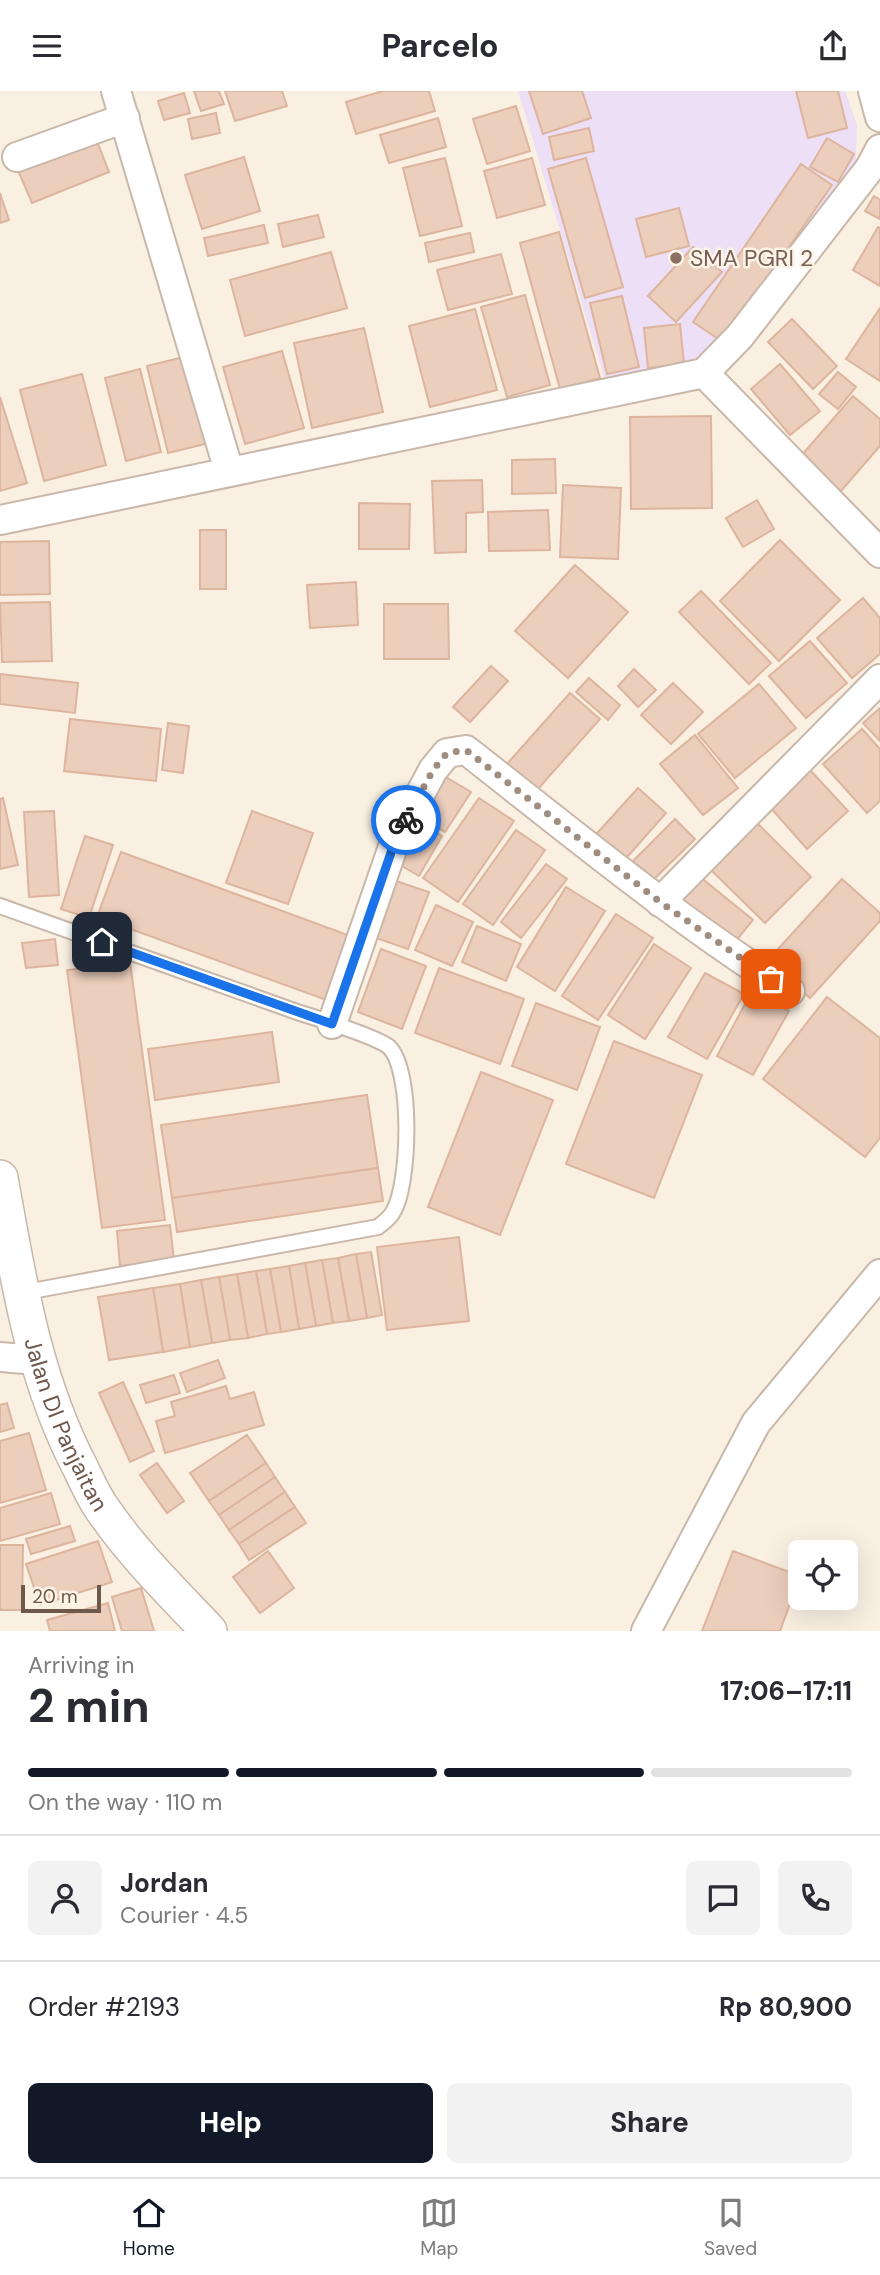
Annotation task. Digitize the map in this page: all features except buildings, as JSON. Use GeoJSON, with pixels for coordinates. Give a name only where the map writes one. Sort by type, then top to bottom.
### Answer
{"type":"FeatureCollection","features":[{"type":"Feature","properties":{"kind":"street"},"geometry":{"type":"LineString","coordinates":[[116,91],[229,471]]}},
{"type":"Feature","properties":{"kind":"street"},"geometry":{"type":"LineString","coordinates":[[873,91],[880,117]]}},
{"type":"Feature","properties":{"kind":"street"},"geometry":{"type":"LineString","coordinates":[[17,157],[125,118]]}},
{"type":"Feature","properties":{"kind":"street"},"geometry":{"type":"LineString","coordinates":[[0,520],[704,373],[740,336],[870,168],[880,149]]}},
{"type":"Feature","properties":{"kind":"street"},"geometry":{"type":"LineString","coordinates":[[704,373],[880,553]]}},
{"type":"Feature","properties":{"kind":"street"},"geometry":{"type":"LineString","coordinates":[[660,902],[880,679]]}},
{"type":"Feature","properties":{"kind":"street"},"geometry":{"type":"LineString","coordinates":[[332,1024],[395,841],[433,770],[447,753],[466,750],[660,902],[751,967],[790,991]]}},
{"type":"Feature","properties":{"kind":"street","name":"Jalan DI Panjaitan"},"geometry":{"type":"LineString","coordinates":[[0,1178],[20,1293],[36,1360],[62,1434],[99,1505],[146,1567],[209,1631]]}},
{"type":"Feature","properties":{"kind":"street"},"geometry":{"type":"LineString","coordinates":[[646,1631],[755,1423],[880,1274]]}},
{"type":"Feature","properties":{"kind":"street"},"geometry":{"type":"LineString","coordinates":[[0,1357],[36,1360]]}},
{"type":"Feature","properties":{"kind":"lane"},"geometry":{"type":"LineString","coordinates":[[0,906],[388,1046],[399,1064],[406,1100],[406,1144],[401,1190],[393,1213],[378,1227],[20,1293]]}},
{"type":"Feature","properties":{"kind":"shaded area","name":"SMA PGRI 2"},"geometry":{"type":"Polygon","coordinates":[[[518,91],[845,91],[857,125],[856,160],[711,355],[697,364],[605,380],[518,91]]]}},
{"type":"Feature","properties":{"kind":"way so far"},"geometry":{"type":"LineString","coordinates":[[406,820],[433,770],[447,753],[466,750],[660,902],[771,979]]}},
{"type":"Feature","properties":{"kind":"place","name":"SMA PGRI 2"},"geometry":{"type":"Point","coordinates":[676,258]}},
{"type":"Feature","properties":{"kind":"route"},"geometry":{"type":"LineString","coordinates":[[102,942],[332,1024],[395,841],[406,820]]}}]}
